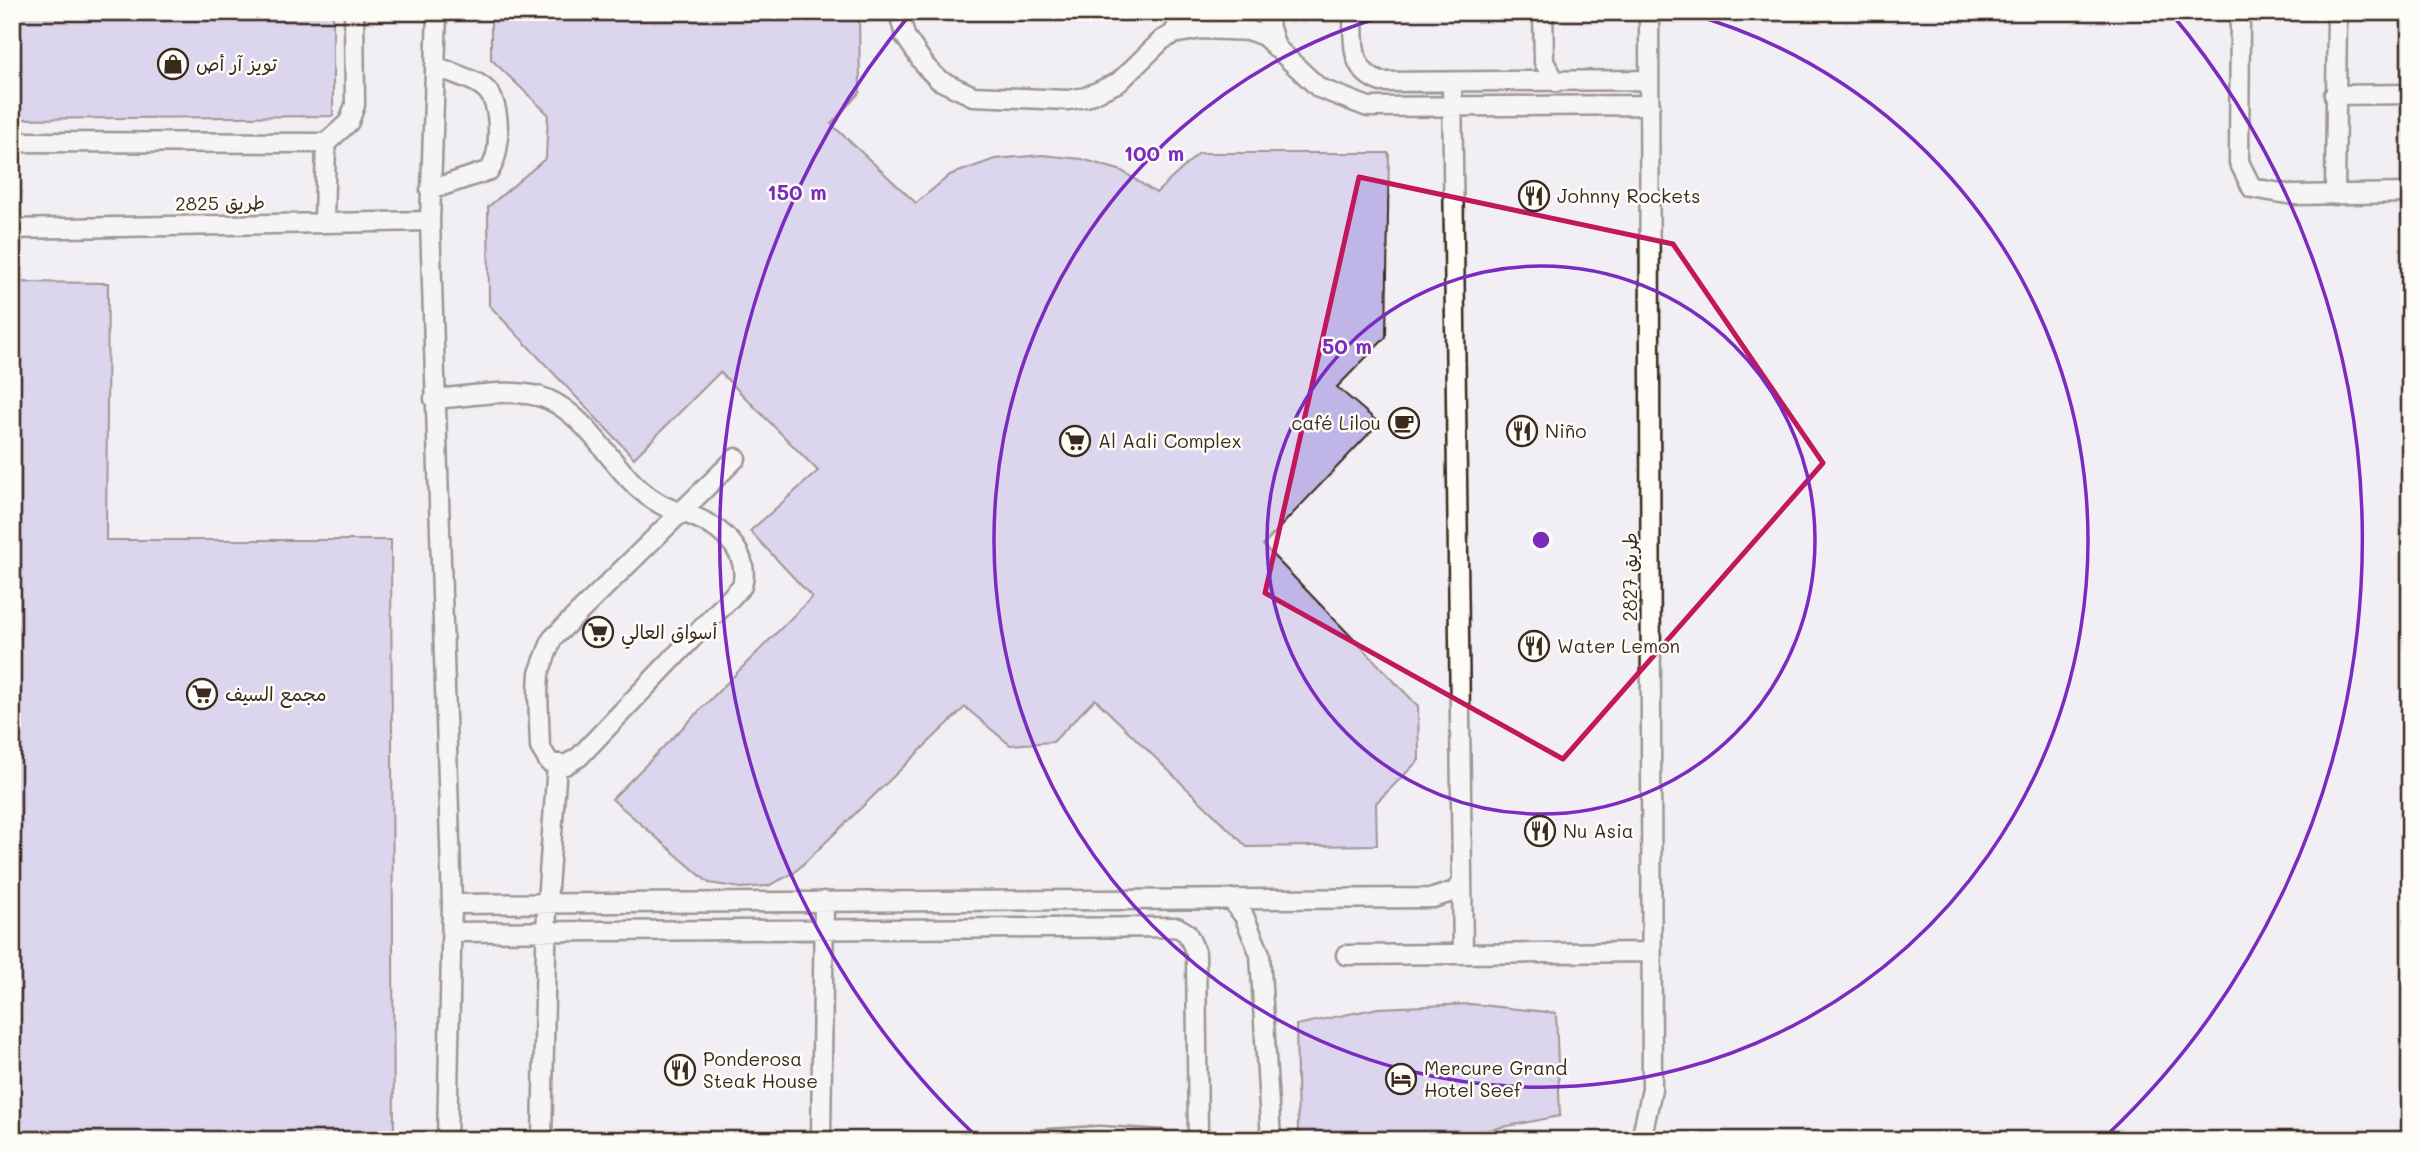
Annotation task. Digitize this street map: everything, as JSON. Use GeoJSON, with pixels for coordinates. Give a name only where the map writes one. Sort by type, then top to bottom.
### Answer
{"type":"FeatureCollection","features":[{"type":"Feature","properties":{"kind":"lane"},"geometry":{"type":"LineString","coordinates":[[12,142],[326,143],[349,122],[355,105],[354,12]]}},
{"type":"Feature","properties":{"kind":"lane"},"geometry":{"type":"LineString","coordinates":[[437,12],[430,221],[452,904],[447,1140]]}},
{"type":"Feature","properties":{"kind":"lane"},"geometry":{"type":"LineString","coordinates":[[899,12],[913,50],[939,80],[955,90],[992,98],[1068,100],[1103,91],[1133,71],[1153,48],[1173,34],[1202,29],[1251,31],[1275,44],[1305,78],[1334,96],[1368,107],[1650,106]]}},
{"type":"Feature","properties":{"kind":"lane"},"geometry":{"type":"LineString","coordinates":[[1173,34],[1184,12]]}},
{"type":"Feature","properties":{"kind":"lane"},"geometry":{"type":"LineString","coordinates":[[1265,12],[1275,44]]}},
{"type":"Feature","properties":{"kind":"lane"},"geometry":{"type":"LineString","coordinates":[[1353,12],[1356,61],[1370,78],[1392,82],[1649,80]]}},
{"type":"Feature","properties":{"kind":"lane"},"geometry":{"type":"LineString","coordinates":[[1543,12],[1544,62],[1556,82]]}},
{"type":"Feature","properties":{"kind":"lane","name":"طريق 2827"},"geometry":{"type":"LineString","coordinates":[[1641,1140],[1652,1089],[1649,12]]}},
{"type":"Feature","properties":{"kind":"lane"},"geometry":{"type":"LineString","coordinates":[[2240,12],[2239,162],[2252,188],[2294,195],[2410,193]]}},
{"type":"Feature","properties":{"kind":"lane"},"geometry":{"type":"LineString","coordinates":[[2334,195],[2337,12]]}},
{"type":"Feature","properties":{"kind":"lane"},"geometry":{"type":"LineString","coordinates":[[430,190],[490,170],[499,155],[498,104],[490,91],[436,66]]}},
{"type":"Feature","properties":{"kind":"lane"},"geometry":{"type":"LineString","coordinates":[[1452,82],[1463,954]]}},
{"type":"Feature","properties":{"kind":"lane"},"geometry":{"type":"LineString","coordinates":[[2334,94],[2410,94]]}},
{"type":"Feature","properties":{"kind":"lane"},"geometry":{"type":"LineString","coordinates":[[324,221],[326,143]]}},
{"type":"Feature","properties":{"kind":"lane","name":"طريق 2825"},"geometry":{"type":"LineString","coordinates":[[12,229],[430,221]]}},
{"type":"Feature","properties":{"kind":"lane"},"geometry":{"type":"LineString","coordinates":[[434,399],[514,394],[546,399],[572,417],[652,500],[681,512],[701,520],[740,553],[745,563],[743,586],[579,757],[565,765],[556,765],[543,755],[538,738],[539,673],[544,655],[564,625],[681,512],[736,458]]}},
{"type":"Feature","properties":{"kind":"lane"},"geometry":{"type":"LineString","coordinates":[[542,1140],[547,902],[556,765]]}},
{"type":"Feature","properties":{"kind":"lane"},"geometry":{"type":"LineString","coordinates":[[452,904],[1433,898],[1455,891],[1462,882]]}},
{"type":"Feature","properties":{"kind":"lane"},"geometry":{"type":"LineString","coordinates":[[1098,899],[1098,925]]}},
{"type":"Feature","properties":{"kind":"lane"},"geometry":{"type":"LineString","coordinates":[[1231,899],[1244,916],[1260,954],[1271,1140]]}},
{"type":"Feature","properties":{"kind":"lane"},"geometry":{"type":"LineString","coordinates":[[1013,900],[1013,926]]}},
{"type":"Feature","properties":{"kind":"lane"},"geometry":{"type":"LineString","coordinates":[[821,1140],[824,901]]}},
{"type":"Feature","properties":{"kind":"lane"},"geometry":{"type":"LineString","coordinates":[[914,927],[915,901]]}},
{"type":"Feature","properties":{"kind":"lane"},"geometry":{"type":"LineString","coordinates":[[452,932],[1166,925],[1187,933],[1194,942],[1196,953],[1198,1140]]}},
{"type":"Feature","properties":{"kind":"lane"},"geometry":{"type":"LineString","coordinates":[[1346,955],[1651,952]]}},
{"type":"Feature","properties":{"kind":"lane"},"geometry":{"type":"LineString","coordinates":[[1033,1140],[1161,1140]]}},
{"type":"Feature","properties":{"kind":"highlighted area"},"geometry":{"type":"Polygon","coordinates":[[[1359,177],[1673,244],[1823,463],[1563,759],[1265,593],[1359,177]]]}},
{"type":"Feature","properties":{"kind":"building","name":"تويز آر أص"},"geometry":{"type":"Polygon","coordinates":[[[12,12],[333,12],[333,116],[12,119],[12,12]]]}},
{"type":"Feature","properties":{"kind":"building","name":"Al Aali Complex"},"geometry":{"type":"Polygon","coordinates":[[[491,12],[859,12],[860,92],[831,124],[916,203],[950,175],[995,159],[1042,155],[1082,159],[1122,171],[1156,193],[1199,153],[1389,153],[1386,337],[1337,387],[1379,423],[1263,545],[1418,706],[1419,760],[1376,803],[1377,845],[1247,847],[1095,699],[1053,742],[1010,745],[965,707],[794,873],[768,886],[741,888],[709,883],[612,799],[812,597],[750,531],[818,471],[720,372],[634,458],[489,305],[488,207],[546,158],[548,114],[491,59],[491,12]]]}},
{"type":"Feature","properties":{"kind":"building","name":"مجمع السيف"},"geometry":{"type":"Polygon","coordinates":[[[12,282],[108,283],[106,540],[391,540],[394,1140],[12,1140],[12,282]]]}},
{"type":"Feature","properties":{"kind":"building"},"geometry":{"type":"Polygon","coordinates":[[[1471,1004],[1556,1013],[1560,1116],[1467,1134],[1382,1139],[1298,1133],[1296,1025],[1378,1008],[1471,1004]]]}},
{"type":"Feature","properties":{"kind":"place","name":"تويز آر أص"},"geometry":{"type":"Point","coordinates":[173,64]}},
{"type":"Feature","properties":{"kind":"place","name":"Johnny Rockets"},"geometry":{"type":"Point","coordinates":[1534,196]}},
{"type":"Feature","properties":{"kind":"place","name":"café Lilou"},"geometry":{"type":"Point","coordinates":[1404,423]}},
{"type":"Feature","properties":{"kind":"place","name":"Niño"},"geometry":{"type":"Point","coordinates":[1522,431]}},
{"type":"Feature","properties":{"kind":"place","name":"Al Aali Complex"},"geometry":{"type":"Point","coordinates":[1075,441]}},
{"type":"Feature","properties":{"kind":"place","name":"أسواق العالي"},"geometry":{"type":"Point","coordinates":[598,632]}},
{"type":"Feature","properties":{"kind":"place","name":"Water Lemon"},"geometry":{"type":"Point","coordinates":[1534,646]}},
{"type":"Feature","properties":{"kind":"place","name":"مجمع السيف"},"geometry":{"type":"Point","coordinates":[202,694]}},
{"type":"Feature","properties":{"kind":"place","name":"Nu Asia"},"geometry":{"type":"Point","coordinates":[1540,831]}},
{"type":"Feature","properties":{"kind":"place","name":"Ponderosa Steak House"},"geometry":{"type":"Point","coordinates":[680,1070]}},
{"type":"Feature","properties":{"kind":"place","name":"Mercure Grand Hotel Seef"},"geometry":{"type":"Point","coordinates":[1401,1079]}}]}
